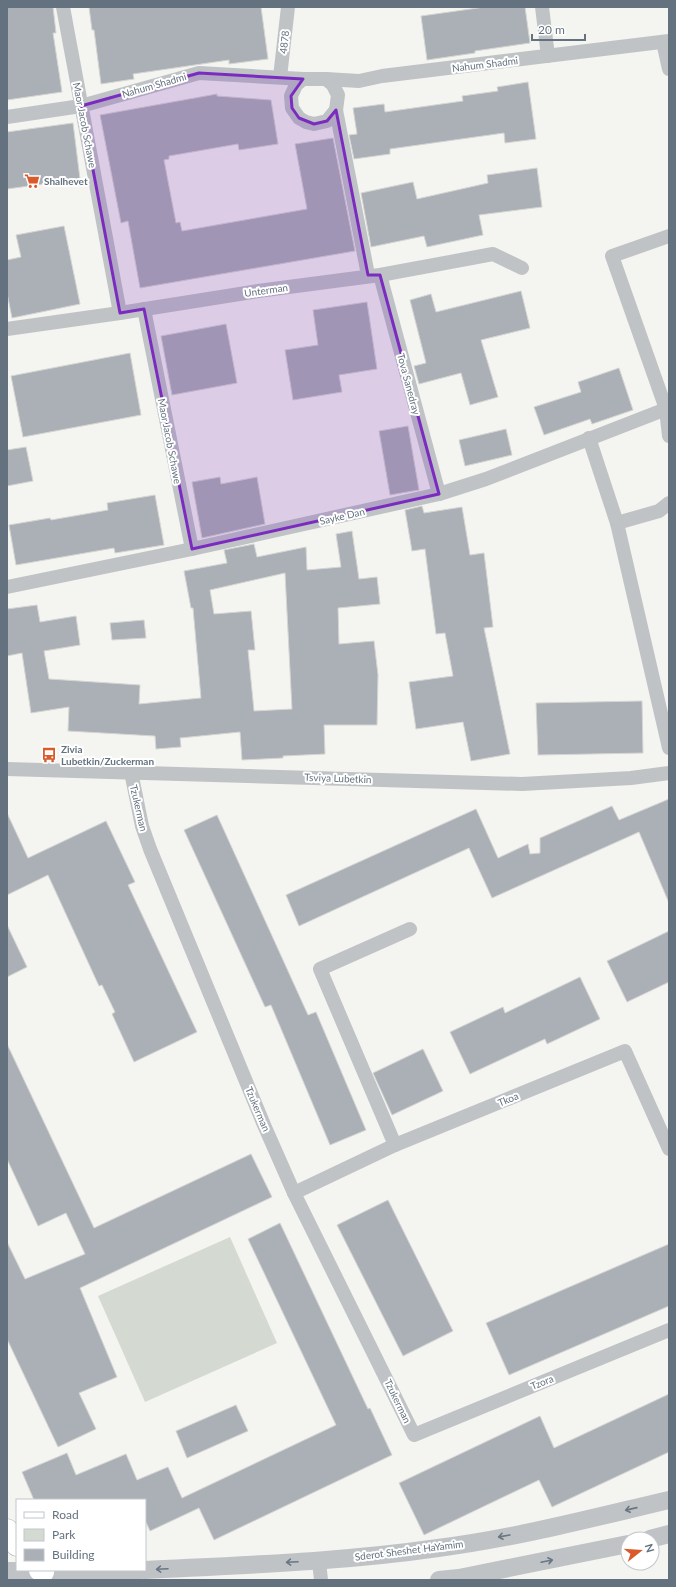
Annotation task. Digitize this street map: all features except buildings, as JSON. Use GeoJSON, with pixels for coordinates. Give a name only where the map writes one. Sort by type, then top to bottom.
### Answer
{"type":"FeatureCollection","features":[{"type":"Feature","properties":{"kind":"main road"},"geometry":{"type":"LineString","coordinates":[[7,1530],[16,1544]]}},
{"type":"Feature","properties":{"kind":"street","name":"Maor Jacob Schawe"},"geometry":{"type":"LineString","coordinates":[[63,7],[120,313]]}},
{"type":"Feature","properties":{"kind":"street","name":"4878"},"geometry":{"type":"LineString","coordinates":[[280,77],[288,7]]}},
{"type":"Feature","properties":{"kind":"street"},"geometry":{"type":"LineString","coordinates":[[542,7],[548,56]]}},
{"type":"Feature","properties":{"kind":"street","name":"Nahum Shadmi"},"geometry":{"type":"LineString","coordinates":[[7,117],[82,106],[199,73],[359,81],[382,76],[666,42]]}},
{"type":"Feature","properties":{"kind":"street"},"geometry":{"type":"LineString","coordinates":[[666,42],[669,70]]}},
{"type":"Feature","properties":{"kind":"street"},"geometry":{"type":"LineString","coordinates":[[304,79],[296,85],[291,96],[292,108],[299,118],[314,124],[327,121],[336,110],[338,95],[333,85],[326,79]]}},
{"type":"Feature","properties":{"kind":"street","name":"Tova Sanedray"},"geometry":{"type":"LineString","coordinates":[[336,110],[374,275],[439,494]]}},
{"type":"Feature","properties":{"kind":"street"},"geometry":{"type":"LineString","coordinates":[[669,236],[612,256],[666,408],[669,436]]}},
{"type":"Feature","properties":{"kind":"street","name":"Unterman"},"geometry":{"type":"LineString","coordinates":[[7,329],[374,275],[493,254],[522,268]]}},
{"type":"Feature","properties":{"kind":"street","name":"Maor Jacob Schawe"},"geometry":{"type":"LineString","coordinates":[[144,308],[192,549]]}},
{"type":"Feature","properties":{"kind":"street","name":"Sayke Dan"},"geometry":{"type":"LineString","coordinates":[[7,587],[192,549],[439,494],[486,479],[666,408]]}},
{"type":"Feature","properties":{"kind":"street"},"geometry":{"type":"LineString","coordinates":[[590,438],[617,523],[669,748]]}},
{"type":"Feature","properties":{"kind":"street"},"geometry":{"type":"LineString","coordinates":[[617,523],[658,511],[669,503]]}},
{"type":"Feature","properties":{"kind":"street","name":"Tsviya Lubetkin"},"geometry":{"type":"LineString","coordinates":[[7,769],[522,784],[631,778],[669,774]]}},
{"type":"Feature","properties":{"kind":"street","name":"Tzukerman"},"geometry":{"type":"LineString","coordinates":[[131,772],[142,826],[150,849],[264,1125],[294,1193],[414,1435]]}},
{"type":"Feature","properties":{"kind":"street"},"geometry":{"type":"LineString","coordinates":[[395,1145],[320,969],[410,928]]}},
{"type":"Feature","properties":{"kind":"street","name":"Tkoa"},"geometry":{"type":"LineString","coordinates":[[294,1193],[395,1145],[625,1051],[669,1149]]}},
{"type":"Feature","properties":{"kind":"street","name":"Tzora"},"geometry":{"type":"LineString","coordinates":[[414,1435],[669,1330]]}},
{"type":"Feature","properties":{"kind":"street","name":"Sderot Sheshet HaYamim"},"geometry":{"type":"LineString","coordinates":[[146,1570],[320,1561],[438,1548],[531,1532],[669,1500]]}},
{"type":"Feature","properties":{"kind":"street"},"geometry":{"type":"LineString","coordinates":[[439,1580],[459,1578],[620,1546]]}},
{"type":"Feature","properties":{"kind":"street"},"geometry":{"type":"LineString","coordinates":[[320,1561],[320,1580]]}},
{"type":"Feature","properties":{"kind":"street"},"geometry":{"type":"LineString","coordinates":[[7,1571],[42,1571]]}},
{"type":"Feature","properties":{"kind":"highlighted area"},"geometry":{"type":"Polygon","coordinates":[[[199,73],[303,79],[291,96],[292,108],[299,118],[314,124],[327,121],[336,110],[368,275],[380,275],[439,494],[192,549],[144,309],[120,313],[81,106],[199,73]]]}},
{"type":"Feature","properties":{"kind":"green space"},"geometry":{"type":"Polygon","coordinates":[[[230,1237],[277,1343],[145,1402],[98,1296],[230,1237]]]}},
{"type":"Feature","properties":{"kind":"place","name":"Shalhevet"},"geometry":{"type":"Point","coordinates":[32,181]}},
{"type":"Feature","properties":{"kind":"place","name":"Zivia Lubetkin/Zuckerman"},"geometry":{"type":"Point","coordinates":[49,755]}}]}
